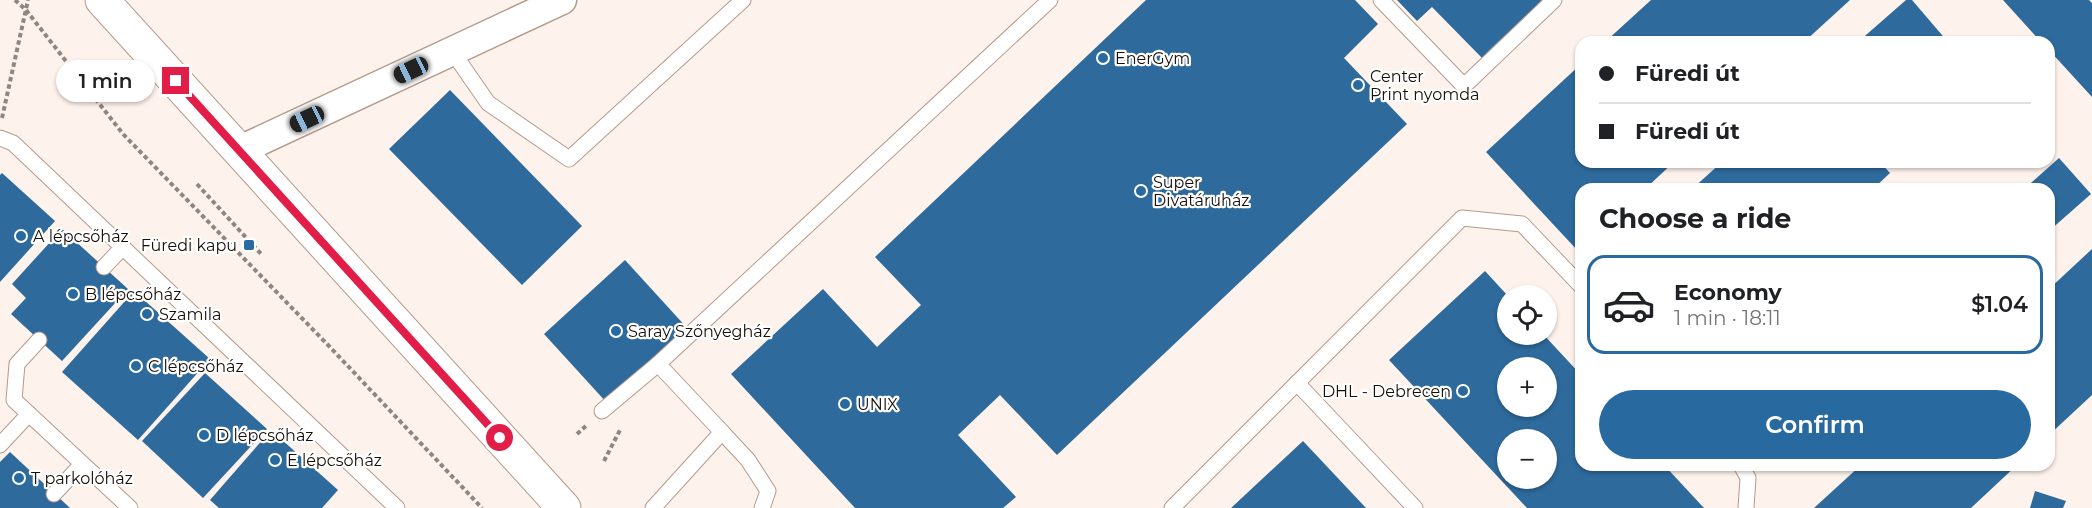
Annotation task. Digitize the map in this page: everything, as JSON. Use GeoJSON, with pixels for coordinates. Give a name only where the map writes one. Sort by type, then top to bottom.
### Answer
{"type":"FeatureCollection","features":[{"type":"Feature","properties":{"kind":"main road"},"geometry":{"type":"LineString","coordinates":[[102,0],[564,508]]}},
{"type":"Feature","properties":{"kind":"street"},"geometry":{"type":"LineString","coordinates":[[238,151],[562,0]]}},
{"type":"Feature","properties":{"kind":"lane"},"geometry":{"type":"LineString","coordinates":[[452,51],[488,103],[569,159],[743,0]]}},
{"type":"Feature","properties":{"kind":"lane"},"geometry":{"type":"LineString","coordinates":[[602,411],[658,364],[1050,0]]}},
{"type":"Feature","properties":{"kind":"lane"},"geometry":{"type":"LineString","coordinates":[[1381,0],[1464,86],[1554,0]]}},
{"type":"Feature","properties":{"kind":"lane"},"geometry":{"type":"LineString","coordinates":[[0,138],[12,142],[395,507]]}},
{"type":"Feature","properties":{"kind":"lane"},"geometry":{"type":"LineString","coordinates":[[1172,508],[1462,218],[1522,224],[1575,280]]}},
{"type":"Feature","properties":{"kind":"lane"},"geometry":{"type":"LineString","coordinates":[[104,267],[123,247]]}},
{"type":"Feature","properties":{"kind":"lane"},"geometry":{"type":"LineString","coordinates":[[39,340],[17,364],[14,400],[130,508]]}},
{"type":"Feature","properties":{"kind":"lane"},"geometry":{"type":"LineString","coordinates":[[658,364],[748,460],[768,491],[762,508]]}},
{"type":"Feature","properties":{"kind":"lane"},"geometry":{"type":"LineString","coordinates":[[1297,383],[1415,508]]}},
{"type":"Feature","properties":{"kind":"lane"},"geometry":{"type":"LineString","coordinates":[[0,446],[29,414]]}},
{"type":"Feature","properties":{"kind":"lane"},"geometry":{"type":"LineString","coordinates":[[653,508],[722,432]]}},
{"type":"Feature","properties":{"kind":"lane"},"geometry":{"type":"LineString","coordinates":[[54,494],[82,464]]}},
{"type":"Feature","properties":{"kind":"lane"},"geometry":{"type":"LineString","coordinates":[[1744,471],[1748,478],[1746,508]]}},
{"type":"Feature","properties":{"kind":"path"},"geometry":{"type":"LineString","coordinates":[[15,0],[26,10],[123,134],[482,508]]}},
{"type":"Feature","properties":{"kind":"path"},"geometry":{"type":"LineString","coordinates":[[0,128],[28,0]]}},
{"type":"Feature","properties":{"kind":"path"},"geometry":{"type":"LineString","coordinates":[[197,184],[262,255]]}},
{"type":"Feature","properties":{"kind":"path"},"geometry":{"type":"LineString","coordinates":[[604,460],[620,430]]}},
{"type":"Feature","properties":{"kind":"building","name":"Super Divatáruház"},"geometry":{"type":"Polygon","coordinates":[[[1146,0],[1355,0],[1378,24],[1344,58],[1407,124],[1057,455],[1000,395],[958,435],[1016,497],[1003,508],[855,508],[731,374],[823,289],[877,347],[921,305],[875,257],[1146,0]]]}},
{"type":"Feature","properties":{"kind":"building"},"geometry":{"type":"Polygon","coordinates":[[[1397,0],[1542,0],[1482,58],[1432,7],[1417,21],[1397,0]]]}},
{"type":"Feature","properties":{"kind":"building"},"geometry":{"type":"Polygon","coordinates":[[[1651,0],[1850,0],[1811,36],[1612,36],[1651,0]]]}},
{"type":"Feature","properties":{"kind":"building"},"geometry":{"type":"Polygon","coordinates":[[[1906,0],[1912,0],[1943,36],[1865,36],[1906,0]]]}},
{"type":"Feature","properties":{"kind":"building"},"geometry":{"type":"Polygon","coordinates":[[[2003,0],[2089,0],[2092,3],[2092,97],[2055,57],[2055,36],[2036,36],[2003,0]]]}},
{"type":"Feature","properties":{"kind":"building"},"geometry":{"type":"Polygon","coordinates":[[[1575,70],[1575,168],[1668,168],[1651,183],[1575,183],[1575,248],[1486,152],[1575,70]]]}},
{"type":"Feature","properties":{"kind":"building"},"geometry":{"type":"Polygon","coordinates":[[[450,90],[582,226],[522,285],[389,149],[450,90]]]}},
{"type":"Feature","properties":{"kind":"building"},"geometry":{"type":"Polygon","coordinates":[[[2059,158],[2091,194],[2055,226],[2055,183],[2031,183],[2048,168],[2055,168],[2055,162],[2059,158]]]}},
{"type":"Feature","properties":{"kind":"building"},"geometry":{"type":"Polygon","coordinates":[[[1715,168],[1885,168],[1890,173],[1879,183],[1699,183],[1715,168]]]}},
{"type":"Feature","properties":{"kind":"building","name":"A lépcsőház"},"geometry":{"type":"Polygon","coordinates":[[[2,173],[55,221],[0,282],[0,175],[2,173]]]}},
{"type":"Feature","properties":{"kind":"building","name":"B lépcsőház"},"geometry":{"type":"Polygon","coordinates":[[[62,229],[128,289],[62,361],[11,314],[26,298],[12,284],[62,229]]]}},
{"type":"Feature","properties":{"kind":"building"},"geometry":{"type":"Polygon","coordinates":[[[2092,249],[2092,395],[2055,429],[2055,283],[2092,249]]]}},
{"type":"Feature","properties":{"kind":"building","name":"Saray Szőnyegház"},"geometry":{"type":"Polygon","coordinates":[[[625,260],[688,329],[607,403],[544,334],[625,260]]]}},
{"type":"Feature","properties":{"kind":"building","name":"DHL - Debrecen"},"geometry":{"type":"Polygon","coordinates":[[[1485,271],[1498,285],[1497,345],[1553,345],[1575,369],[1575,471],[1670,471],[1704,508],[1527,508],[1509,489],[1557,489],[1557,429],[1497,429],[1497,476],[1389,360],[1485,271]]]}},
{"type":"Feature","properties":{"kind":"building","name":"C lépcsőház"},"geometry":{"type":"Polygon","coordinates":[[[134,291],[210,359],[138,440],[62,372],[134,291]]]}},
{"type":"Feature","properties":{"kind":"building","name":"D lépcsőház"},"geometry":{"type":"Polygon","coordinates":[[[205,373],[267,429],[203,498],[142,441],[205,373]]]}},
{"type":"Feature","properties":{"kind":"building","name":"E lépcsőház"},"geometry":{"type":"Polygon","coordinates":[[[271,430],[338,490],[322,508],[219,508],[210,500],[271,430]]]}},
{"type":"Feature","properties":{"kind":"building"},"geometry":{"type":"Polygon","coordinates":[[[1303,441],[1366,508],[1231,508],[1303,441]]]}},
{"type":"Feature","properties":{"kind":"building","name":"T parkolóház"},"geometry":{"type":"Polygon","coordinates":[[[10,452],[70,508],[0,508],[0,462],[10,452]]]}},
{"type":"Feature","properties":{"kind":"building"},"geometry":{"type":"Polygon","coordinates":[[[1854,471],[2011,471],[1971,508],[1814,508],[1854,471]]]}},
{"type":"Feature","properties":{"kind":"building"},"geometry":{"type":"Polygon","coordinates":[[[2035,491],[2066,501],[2063,508],[2030,508],[2035,491]]]}},
{"type":"Feature","properties":{"kind":"place","name":"EnerGym"},"geometry":{"type":"Point","coordinates":[1103,58]}},
{"type":"Feature","properties":{"kind":"place","name":"Center Print nyomda"},"geometry":{"type":"Point","coordinates":[1358,85]}},
{"type":"Feature","properties":{"kind":"place","name":"Super Divatáruház"},"geometry":{"type":"Point","coordinates":[1141,191]}},
{"type":"Feature","properties":{"kind":"place","name":"A lépcsőház"},"geometry":{"type":"Point","coordinates":[21,236]}},
{"type":"Feature","properties":{"kind":"place","name":"Füredi kapu"},"geometry":{"type":"Point","coordinates":[249,245]}},
{"type":"Feature","properties":{"kind":"place","name":"B lépcsőház"},"geometry":{"type":"Point","coordinates":[73,294]}},
{"type":"Feature","properties":{"kind":"place","name":"Szamila"},"geometry":{"type":"Point","coordinates":[147,314]}},
{"type":"Feature","properties":{"kind":"place","name":"Saray Szőnyegház"},"geometry":{"type":"Point","coordinates":[616,331]}},
{"type":"Feature","properties":{"kind":"place","name":"C lépcsőház"},"geometry":{"type":"Point","coordinates":[136,366]}},
{"type":"Feature","properties":{"kind":"place","name":"DHL - Debrecen"},"geometry":{"type":"Point","coordinates":[1463,391]}},
{"type":"Feature","properties":{"kind":"place","name":"UNIX"},"geometry":{"type":"Point","coordinates":[845,404]}},
{"type":"Feature","properties":{"kind":"place","name":"D lépcsőház"},"geometry":{"type":"Point","coordinates":[204,435]}},
{"type":"Feature","properties":{"kind":"place","name":"E lépcsőház"},"geometry":{"type":"Point","coordinates":[275,460]}},
{"type":"Feature","properties":{"kind":"place","name":"T parkolóház"},"geometry":{"type":"Point","coordinates":[19,478]}},
{"type":"Feature","properties":{"kind":"route"},"geometry":{"type":"LineString","coordinates":[[176,81],[500,438]]}}]}
